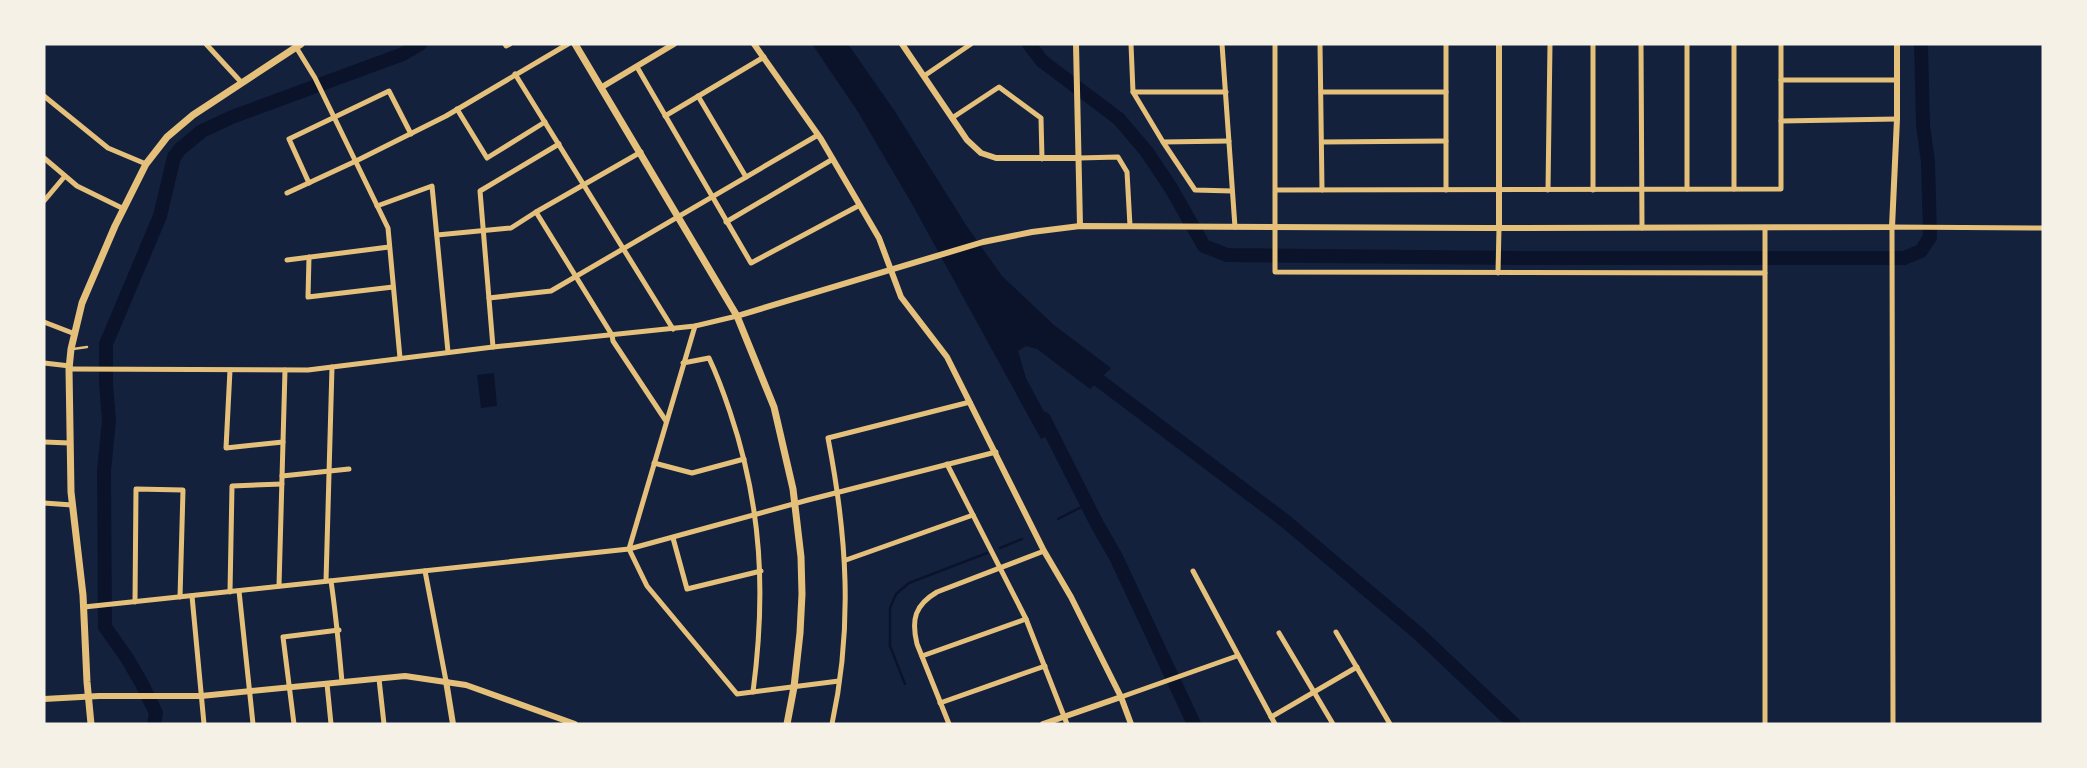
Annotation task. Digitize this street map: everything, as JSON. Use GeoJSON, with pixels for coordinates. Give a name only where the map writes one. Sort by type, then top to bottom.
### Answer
{"type":"FeatureCollection","features":[{"type":"Feature","properties":{"kind":"main road"},"geometry":{"type":"LineString","coordinates":[[575,44],[737,316],[774,407],[795,504],[802,594],[794,687],[787,724]]}},
{"type":"Feature","properties":{"kind":"main road"},"geometry":{"type":"LineString","coordinates":[[91,724],[84,607],[72,505],[70,443],[71,349],[82,303],[146,164],[167,137],[193,115],[298,45]]}},
{"type":"Feature","properties":{"kind":"street"},"geometry":{"type":"LineString","coordinates":[[206,44],[241,82]]}},
{"type":"Feature","properties":{"kind":"street"},"geometry":{"type":"LineString","coordinates":[[287,193],[411,134],[568,44]]}},
{"type":"Feature","properties":{"kind":"street"},"geometry":{"type":"LineString","coordinates":[[754,44],[818,135],[860,205],[879,238],[901,297],[947,357],[1044,551],[1071,597],[1121,697],[1131,724]]}},
{"type":"Feature","properties":{"kind":"street"},"geometry":{"type":"LineString","coordinates":[[902,44],[967,140],[981,153],[996,158],[1118,158],[1127,172],[1130,226]]}},
{"type":"Feature","properties":{"kind":"street"},"geometry":{"type":"LineString","coordinates":[[924,76],[971,44]]}},
{"type":"Feature","properties":{"kind":"street"},"geometry":{"type":"LineString","coordinates":[[1076,44],[1080,226]]}},
{"type":"Feature","properties":{"kind":"street"},"geometry":{"type":"LineString","coordinates":[[1132,44],[1133,92],[1195,190],[1232,191]]}},
{"type":"Feature","properties":{"kind":"street"},"geometry":{"type":"LineString","coordinates":[[1222,44],[1235,227]]}},
{"type":"Feature","properties":{"kind":"street"},"geometry":{"type":"LineString","coordinates":[[1275,44],[1275,272],[1765,270]]}},
{"type":"Feature","properties":{"kind":"street"},"geometry":{"type":"LineString","coordinates":[[1320,44],[1322,190]]}},
{"type":"Feature","properties":{"kind":"street"},"geometry":{"type":"LineString","coordinates":[[1446,44],[1446,190]]}},
{"type":"Feature","properties":{"kind":"street"},"geometry":{"type":"LineString","coordinates":[[1498,270],[1499,44]]}},
{"type":"Feature","properties":{"kind":"street"},"geometry":{"type":"LineString","coordinates":[[1548,190],[1550,44]]}},
{"type":"Feature","properties":{"kind":"street"},"geometry":{"type":"LineString","coordinates":[[1592,190],[1593,44]]}},
{"type":"Feature","properties":{"kind":"street"},"geometry":{"type":"LineString","coordinates":[[1642,44],[1642,228]]}},
{"type":"Feature","properties":{"kind":"street"},"geometry":{"type":"LineString","coordinates":[[1687,44],[1687,189]]}},
{"type":"Feature","properties":{"kind":"street"},"geometry":{"type":"LineString","coordinates":[[1734,44],[1734,189]]}},
{"type":"Feature","properties":{"kind":"street"},"geometry":{"type":"LineString","coordinates":[[1276,190],[1781,189],[1781,44]]}},
{"type":"Feature","properties":{"kind":"street"},"geometry":{"type":"LineString","coordinates":[[1893,724],[1892,227],[1897,44]]}},
{"type":"Feature","properties":{"kind":"street"},"geometry":{"type":"LineString","coordinates":[[298,45],[387,228],[400,358]]}},
{"type":"Feature","properties":{"kind":"street"},"geometry":{"type":"LineString","coordinates":[[603,87],[671,45]]}},
{"type":"Feature","properties":{"kind":"street"},"geometry":{"type":"LineString","coordinates":[[665,116],[764,57]]}},
{"type":"Feature","properties":{"kind":"street"},"geometry":{"type":"LineString","coordinates":[[637,67],[751,263],[860,205]]}},
{"type":"Feature","properties":{"kind":"street"},"geometry":{"type":"LineString","coordinates":[[515,74],[673,329]]}},
{"type":"Feature","properties":{"kind":"street"},"geometry":{"type":"LineString","coordinates":[[1781,80],[1897,80]]}},
{"type":"Feature","properties":{"kind":"street"},"geometry":{"type":"LineString","coordinates":[[953,118],[999,87],[1041,118],[1042,159]]}},
{"type":"Feature","properties":{"kind":"street"},"geometry":{"type":"LineString","coordinates":[[309,183],[289,139],[388,91],[411,134]]}},
{"type":"Feature","properties":{"kind":"street"},"geometry":{"type":"LineString","coordinates":[[1133,92],[1226,92]]}},
{"type":"Feature","properties":{"kind":"street"},"geometry":{"type":"LineString","coordinates":[[1321,92],[1446,92]]}},
{"type":"Feature","properties":{"kind":"street"},"geometry":{"type":"LineString","coordinates":[[44,96],[108,148],[146,164]]}},
{"type":"Feature","properties":{"kind":"street"},"geometry":{"type":"LineString","coordinates":[[698,96],[746,177]]}},
{"type":"Feature","properties":{"kind":"street"},"geometry":{"type":"LineString","coordinates":[[457,109],[487,158],[545,122]]}},
{"type":"Feature","properties":{"kind":"street"},"geometry":{"type":"LineString","coordinates":[[1781,121],[1896,119]]}},
{"type":"Feature","properties":{"kind":"street"},"geometry":{"type":"LineString","coordinates":[[489,298],[551,291],[818,135]]}},
{"type":"Feature","properties":{"kind":"street"},"geometry":{"type":"LineString","coordinates":[[1163,142],[1229,141]]}},
{"type":"Feature","properties":{"kind":"street"},"geometry":{"type":"LineString","coordinates":[[1322,142],[1446,141]]}},
{"type":"Feature","properties":{"kind":"street"},"geometry":{"type":"LineString","coordinates":[[493,347],[480,191],[559,144]]}},
{"type":"Feature","properties":{"kind":"street"},"geometry":{"type":"LineString","coordinates":[[437,235],[511,228],[641,152]]}},
{"type":"Feature","properties":{"kind":"street"},"geometry":{"type":"LineString","coordinates":[[44,159],[77,186],[124,209]]}},
{"type":"Feature","properties":{"kind":"street"},"geometry":{"type":"LineString","coordinates":[[726,222],[833,159]]}},
{"type":"Feature","properties":{"kind":"street"},"geometry":{"type":"LineString","coordinates":[[44,201],[65,176]]}},
{"type":"Feature","properties":{"kind":"street"},"geometry":{"type":"LineString","coordinates":[[377,206],[432,186],[448,352]]}},
{"type":"Feature","properties":{"kind":"street"},"geometry":{"type":"LineString","coordinates":[[536,212],[612,335],[613,341],[666,421]]}},
{"type":"Feature","properties":{"kind":"street"},"geometry":{"type":"LineString","coordinates":[[44,363],[95,370],[285,370],[673,329],[737,316],[983,242],[1080,226],[2043,228]]}},
{"type":"Feature","properties":{"kind":"street"},"geometry":{"type":"LineString","coordinates":[[1765,229],[1765,724]]}},
{"type":"Feature","properties":{"kind":"street"},"geometry":{"type":"LineString","coordinates":[[287,260],[389,247]]}},
{"type":"Feature","properties":{"kind":"street"},"geometry":{"type":"LineString","coordinates":[[309,257],[308,297],[393,287]]}},
{"type":"Feature","properties":{"kind":"street"},"geometry":{"type":"LineString","coordinates":[[44,323],[75,334]]}},
{"type":"Feature","properties":{"kind":"street"},"geometry":{"type":"LineString","coordinates":[[695,326],[629,549],[647,586],[690,634],[737,694],[839,681]]}},
{"type":"Feature","properties":{"kind":"street"},"geometry":{"type":"LineString","coordinates":[[683,363],[709,358],[717,374],[739,438],[756,515],[761,571],[760,631],[753,692]]}},
{"type":"Feature","properties":{"kind":"street"},"geometry":{"type":"LineString","coordinates":[[332,367],[329,581],[339,630],[342,682]]}},
{"type":"Feature","properties":{"kind":"street"},"geometry":{"type":"LineString","coordinates":[[230,370],[226,448],[283,442]]}},
{"type":"Feature","properties":{"kind":"street"},"geometry":{"type":"LineString","coordinates":[[279,586],[285,370]]}},
{"type":"Feature","properties":{"kind":"street"},"geometry":{"type":"LineString","coordinates":[[832,724],[846,615],[846,560],[828,438],[970,402]]}},
{"type":"Feature","properties":{"kind":"street"},"geometry":{"type":"LineString","coordinates":[[44,442],[70,443]]}},
{"type":"Feature","properties":{"kind":"street"},"geometry":{"type":"LineString","coordinates":[[84,607],[629,549],[996,452]]}},
{"type":"Feature","properties":{"kind":"street"},"geometry":{"type":"LineString","coordinates":[[654,463],[692,473],[744,459]]}},
{"type":"Feature","properties":{"kind":"street"},"geometry":{"type":"LineString","coordinates":[[947,464],[1026,619],[1066,720]]}},
{"type":"Feature","properties":{"kind":"street"},"geometry":{"type":"LineString","coordinates":[[282,477],[349,469]]}},
{"type":"Feature","properties":{"kind":"street"},"geometry":{"type":"LineString","coordinates":[[230,592],[232,486],[282,484]]}},
{"type":"Feature","properties":{"kind":"street"},"geometry":{"type":"LineString","coordinates":[[135,602],[136,489],[183,490],[180,597]]}},
{"type":"Feature","properties":{"kind":"street"},"geometry":{"type":"LineString","coordinates":[[44,503],[72,505]]}},
{"type":"Feature","properties":{"kind":"street"},"geometry":{"type":"LineString","coordinates":[[846,560],[973,515]]}},
{"type":"Feature","properties":{"kind":"street"},"geometry":{"type":"LineString","coordinates":[[673,538],[687,589],[761,571]]}},
{"type":"Feature","properties":{"kind":"street"},"geometry":{"type":"LineString","coordinates":[[948,724],[914,631],[914,620],[925,600],[937,592],[1044,551]]}},
{"type":"Feature","properties":{"kind":"street"},"geometry":{"type":"LineString","coordinates":[[1193,570],[1275,724]]}},
{"type":"Feature","properties":{"kind":"street"},"geometry":{"type":"LineString","coordinates":[[425,571],[453,724]]}},
{"type":"Feature","properties":{"kind":"street"},"geometry":{"type":"LineString","coordinates":[[239,591],[253,724]]}},
{"type":"Feature","properties":{"kind":"street"},"geometry":{"type":"LineString","coordinates":[[192,596],[204,724]]}},
{"type":"Feature","properties":{"kind":"street"},"geometry":{"type":"LineString","coordinates":[[922,656],[1026,619]]}},
{"type":"Feature","properties":{"kind":"street"},"geometry":{"type":"LineString","coordinates":[[294,724],[283,637],[339,630]]}},
{"type":"Feature","properties":{"kind":"street"},"geometry":{"type":"LineString","coordinates":[[1336,632],[1390,724]]}},
{"type":"Feature","properties":{"kind":"street"},"geometry":{"type":"LineString","coordinates":[[1279,633],[1333,724]]}},
{"type":"Feature","properties":{"kind":"street"},"geometry":{"type":"LineString","coordinates":[[1043,724],[1066,720],[1121,697],[1237,656]]}},
{"type":"Feature","properties":{"kind":"street"},"geometry":{"type":"LineString","coordinates":[[940,702],[1045,666]]}},
{"type":"Feature","properties":{"kind":"street"},"geometry":{"type":"LineString","coordinates":[[1271,717],[1357,667]]}},
{"type":"Feature","properties":{"kind":"street"},"geometry":{"type":"LineString","coordinates":[[44,699],[201,696],[405,676],[466,685],[575,724]]}},
{"type":"Feature","properties":{"kind":"street"},"geometry":{"type":"LineString","coordinates":[[379,679],[384,724]]}},
{"type":"Feature","properties":{"kind":"street"},"geometry":{"type":"LineString","coordinates":[[327,684],[331,724]]}},
{"type":"Feature","properties":{"kind":"lane"},"geometry":{"type":"LineString","coordinates":[[71,349],[87,347]]}},
{"type":"Feature","properties":{"kind":"water"},"geometry":{"type":"Polygon","coordinates":[[[812,44],[848,44],[1002,276],[1054,325],[1111,368],[1090,389],[1037,349],[1026,346],[1018,351],[1026,378],[1055,432],[1041,439],[912,204],[858,112],[812,44]]]}},
{"type":"Feature","properties":{"kind":"water"},"geometry":{"type":"Polygon","coordinates":[[[494,373],[497,406],[481,408],[477,375],[494,373]]]}},
{"type":"Feature","properties":{"kind":"waterway"},"geometry":{"type":"LineString","coordinates":[[154,724],[156,713],[142,684],[105,627],[104,470],[109,421],[106,344],[160,216],[174,157],[202,131],[232,117],[403,54],[420,44]]}},
{"type":"Feature","properties":{"kind":"waterway"},"geometry":{"type":"LineString","coordinates":[[1029,44],[1042,61],[1119,119],[1147,152],[1204,246],[1227,255],[1520,258],[1904,258],[1921,251],[1930,237],[1921,44]]}},
{"type":"Feature","properties":{"kind":"waterway"},"geometry":{"type":"LineString","coordinates":[[1084,369],[1284,520],[1419,634],[1514,724]]}},
{"type":"Feature","properties":{"kind":"waterway"},"geometry":{"type":"LineString","coordinates":[[1044,419],[1116,557],[1194,724]]}},
{"type":"Feature","properties":{"kind":"waterway"},"geometry":{"type":"LineString","coordinates":[[1058,519],[1087,504]]}},
{"type":"Feature","properties":{"kind":"waterway"},"geometry":{"type":"LineString","coordinates":[[1000,548],[1022,539]]}},
{"type":"Feature","properties":{"kind":"waterway"},"geometry":{"type":"LineString","coordinates":[[905,684],[890,646],[890,608],[896,594],[909,583],[987,553]]}}]}
